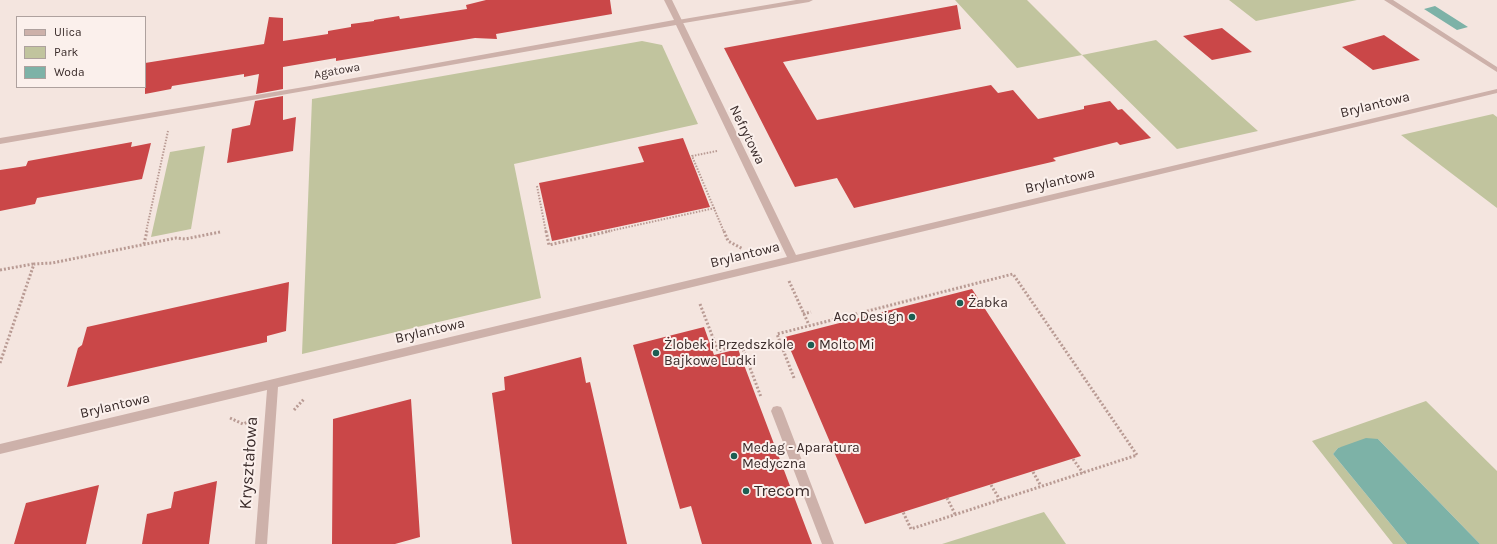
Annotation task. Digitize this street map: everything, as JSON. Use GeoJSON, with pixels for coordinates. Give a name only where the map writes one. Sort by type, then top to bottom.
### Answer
{"type":"FeatureCollection","features":[{"type":"Feature","properties":{"kind":"street","name":"Nefrytowa"},"geometry":{"type":"LineString","coordinates":[[668,0],[794,259]]}},
{"type":"Feature","properties":{"kind":"street"},"geometry":{"type":"LineString","coordinates":[[678,22],[809,0]]}},
{"type":"Feature","properties":{"kind":"street"},"geometry":{"type":"LineString","coordinates":[[1388,0],[1497,70]]}},
{"type":"Feature","properties":{"kind":"street","name":"Agatowa"},"geometry":{"type":"LineString","coordinates":[[0,141],[317,87],[678,22]]}},
{"type":"Feature","properties":{"kind":"street","name":"Brylantowa"},"geometry":{"type":"LineString","coordinates":[[0,449],[1497,91]]}},
{"type":"Feature","properties":{"kind":"street","name":"Kryształowa"},"geometry":{"type":"LineString","coordinates":[[261,544],[273,384]]}},
{"type":"Feature","properties":{"kind":"street"},"geometry":{"type":"LineString","coordinates":[[777,411],[828,544]]}},
{"type":"Feature","properties":{"kind":"path"},"geometry":{"type":"LineString","coordinates":[[144,244],[169,125]]}},
{"type":"Feature","properties":{"kind":"path"},"geometry":{"type":"LineString","coordinates":[[722,150],[692,156],[728,241],[749,252]]}},
{"type":"Feature","properties":{"kind":"path"},"geometry":{"type":"LineString","coordinates":[[537,186],[549,246],[715,208]]}},
{"type":"Feature","properties":{"kind":"path"},"geometry":{"type":"LineString","coordinates":[[0,270],[34,264],[52,263],[176,238],[185,239],[220,232]]}},
{"type":"Feature","properties":{"kind":"path"},"geometry":{"type":"LineString","coordinates":[[0,363],[34,264]]}},
{"type":"Feature","properties":{"kind":"path"},"geometry":{"type":"LineString","coordinates":[[794,378],[777,334],[1013,274],[1137,455],[911,529],[903,512]]}},
{"type":"Feature","properties":{"kind":"path"},"geometry":{"type":"LineString","coordinates":[[787,277],[809,326]]}},
{"type":"Feature","properties":{"kind":"path"},"geometry":{"type":"LineString","coordinates":[[698,298],[718,351],[741,344],[768,413],[777,411]]}},
{"type":"Feature","properties":{"kind":"path"},"geometry":{"type":"LineString","coordinates":[[804,314],[811,312]]}},
{"type":"Feature","properties":{"kind":"path"},"geometry":{"type":"LineString","coordinates":[[294,417],[294,410],[306,398]]}},
{"type":"Feature","properties":{"kind":"path"},"geometry":{"type":"LineString","coordinates":[[1073,459],[1083,473]]}},
{"type":"Feature","properties":{"kind":"path"},"geometry":{"type":"LineString","coordinates":[[1032,472],[1041,486]]}},
{"type":"Feature","properties":{"kind":"path"},"geometry":{"type":"LineString","coordinates":[[991,485],[1000,500]]}},
{"type":"Feature","properties":{"kind":"path"},"geometry":{"type":"LineString","coordinates":[[947,498],[955,514]]}},
{"type":"Feature","properties":{"kind":"green space"},"geometry":{"type":"Polygon","coordinates":[[[955,0],[1027,0],[1082,55],[1017,68],[955,0]]]}},
{"type":"Feature","properties":{"kind":"green space"},"geometry":{"type":"Polygon","coordinates":[[[1229,0],[1357,0],[1256,21],[1229,0]]]}},
{"type":"Feature","properties":{"kind":"green space"},"geometry":{"type":"Polygon","coordinates":[[[1156,40],[1258,131],[1177,149],[1082,55],[1156,40]]]}},
{"type":"Feature","properties":{"kind":"green space"},"geometry":{"type":"Polygon","coordinates":[[[642,41],[662,45],[698,124],[514,164],[541,298],[302,354],[312,99],[642,41]]]}},
{"type":"Feature","properties":{"kind":"green space"},"geometry":{"type":"Polygon","coordinates":[[[1493,114],[1497,117],[1497,208],[1401,135],[1493,114]]]}},
{"type":"Feature","properties":{"kind":"green space"},"geometry":{"type":"Polygon","coordinates":[[[205,146],[191,229],[151,237],[170,152],[205,146]]]}},
{"type":"Feature","properties":{"kind":"green space"},"geometry":{"type":"Polygon","coordinates":[[[1426,401],[1497,471],[1497,544],[1480,544],[1378,439],[1338,448],[1333,454],[1407,544],[1393,544],[1312,441],[1426,401]]]}},
{"type":"Feature","properties":{"kind":"green space"},"geometry":{"type":"Polygon","coordinates":[[[1044,512],[1066,544],[942,544],[1044,512]]]}},
{"type":"Feature","properties":{"kind":"water"},"geometry":{"type":"Polygon","coordinates":[[[1435,6],[1468,27],[1457,30],[1424,9],[1435,6]]]}},
{"type":"Feature","properties":{"kind":"water"},"geometry":{"type":"Polygon","coordinates":[[[1366,438],[1378,439],[1480,544],[1407,544],[1333,454],[1338,448],[1366,438]]]}},
{"type":"Feature","properties":{"kind":"building"},"geometry":{"type":"Polygon","coordinates":[[[486,0],[610,0],[612,14],[496,34],[497,39],[475,38],[336,61],[336,58],[283,67],[283,89],[256,94],[259,74],[244,77],[244,74],[172,86],[171,89],[145,94],[146,63],[264,44],[269,17],[283,18],[283,41],[328,34],[328,31],[351,27],[351,24],[374,20],[399,16],[400,19],[467,9],[466,5],[486,0]]]}},
{"type":"Feature","properties":{"kind":"building"},"geometry":{"type":"Polygon","coordinates":[[[957,5],[961,29],[783,62],[817,120],[991,85],[998,93],[1013,90],[1038,119],[1084,109],[1084,106],[1110,101],[1118,110],[1122,109],[1151,138],[1120,145],[1117,142],[1053,158],[1056,161],[854,208],[837,178],[795,187],[724,48],[957,5]]]}},
{"type":"Feature","properties":{"kind":"building"},"geometry":{"type":"Polygon","coordinates":[[[1222,28],[1252,52],[1212,60],[1183,36],[1222,28]]]}},
{"type":"Feature","properties":{"kind":"building"},"geometry":{"type":"Polygon","coordinates":[[[1384,35],[1420,60],[1373,70],[1342,47],[1384,35]]]}},
{"type":"Feature","properties":{"kind":"building"},"geometry":{"type":"Polygon","coordinates":[[[283,96],[283,120],[296,117],[293,151],[227,163],[232,129],[250,125],[255,101],[283,96]]]}},
{"type":"Feature","properties":{"kind":"building"},"geometry":{"type":"Polygon","coordinates":[[[683,138],[710,207],[552,241],[539,183],[644,162],[638,147],[683,138]]]}},
{"type":"Feature","properties":{"kind":"building"},"geometry":{"type":"Polygon","coordinates":[[[132,142],[131,147],[151,143],[142,179],[37,198],[35,204],[0,211],[0,170],[26,166],[28,161],[132,142]]]}},
{"type":"Feature","properties":{"kind":"building"},"geometry":{"type":"Polygon","coordinates":[[[289,282],[286,331],[267,336],[267,342],[67,387],[78,348],[82,345],[87,327],[289,282]]]}},
{"type":"Feature","properties":{"kind":"building"},"geometry":{"type":"Polygon","coordinates":[[[972,289],[1081,456],[865,524],[785,337],[972,289]]]}},
{"type":"Feature","properties":{"kind":"building"},"geometry":{"type":"Polygon","coordinates":[[[704,327],[714,355],[738,349],[812,544],[702,544],[691,506],[680,509],[633,345],[704,327]]]}},
{"type":"Feature","properties":{"kind":"building"},"geometry":{"type":"Polygon","coordinates":[[[581,357],[586,383],[590,382],[627,544],[512,544],[492,393],[505,390],[504,377],[581,357]]]}},
{"type":"Feature","properties":{"kind":"building"},"geometry":{"type":"Polygon","coordinates":[[[411,399],[420,537],[395,544],[332,544],[333,419],[411,399]]]}},
{"type":"Feature","properties":{"kind":"building"},"geometry":{"type":"Polygon","coordinates":[[[217,481],[209,544],[142,544],[147,514],[171,508],[174,492],[217,481]]]}},
{"type":"Feature","properties":{"kind":"building"},"geometry":{"type":"Polygon","coordinates":[[[99,485],[86,544],[14,544],[26,503],[99,485]]]}},
{"type":"Feature","properties":{"kind":"place","name":"Żabka"},"geometry":{"type":"Point","coordinates":[960,303]}},
{"type":"Feature","properties":{"kind":"place","name":"Aco Design"},"geometry":{"type":"Point","coordinates":[912,317]}},
{"type":"Feature","properties":{"kind":"place","name":"Molto Mi"},"geometry":{"type":"Point","coordinates":[811,345]}},
{"type":"Feature","properties":{"kind":"place","name":"Żlobek i Przedszkole Bajkowe Ludki"},"geometry":{"type":"Point","coordinates":[656,353]}},
{"type":"Feature","properties":{"kind":"place","name":"Medag - Aparatura Medyczna"},"geometry":{"type":"Point","coordinates":[734,456]}},
{"type":"Feature","properties":{"kind":"place","name":"Trecom"},"geometry":{"type":"Point","coordinates":[746,491]}}]}
